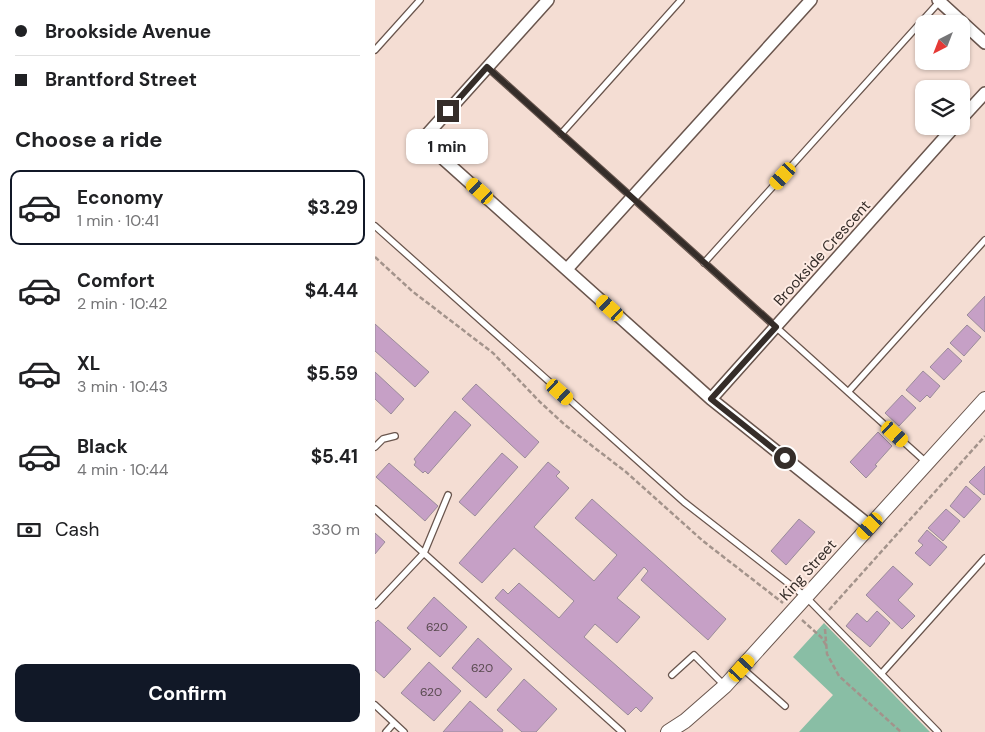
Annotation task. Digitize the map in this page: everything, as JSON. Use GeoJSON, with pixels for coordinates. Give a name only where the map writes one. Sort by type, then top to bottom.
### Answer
{"type":"FeatureCollection","features":[{"type":"Feature","properties":{"kind":"street"},"geometry":{"type":"LineString","coordinates":[[548,0],[422,140],[711,399],[870,526]]}},
{"type":"Feature","properties":{"kind":"street"},"geometry":{"type":"LineString","coordinates":[[567,269],[811,0]]}},
{"type":"Feature","properties":{"kind":"street"},"geometry":{"type":"LineString","coordinates":[[939,1],[985,42]]}},
{"type":"Feature","properties":{"kind":"street"},"geometry":{"type":"LineString","coordinates":[[970,109],[985,93]]}},
{"type":"Feature","properties":{"kind":"street","name":"Brookside Crescent"},"geometry":{"type":"LineString","coordinates":[[711,399],[947,135]]}},
{"type":"Feature","properties":{"kind":"street","name":"King Street"},"geometry":{"type":"LineString","coordinates":[[668,732],[685,721],[725,686],[985,399]]}},
{"type":"Feature","properties":{"kind":"lane"},"geometry":{"type":"LineString","coordinates":[[375,50],[420,0]]}},
{"type":"Feature","properties":{"kind":"lane"},"geometry":{"type":"LineString","coordinates":[[561,134],[681,0]]}},
{"type":"Feature","properties":{"kind":"lane"},"geometry":{"type":"LineString","coordinates":[[704,263],[939,1]]}},
{"type":"Feature","properties":{"kind":"lane"},"geometry":{"type":"LineString","coordinates":[[487,67],[927,463]]}},
{"type":"Feature","properties":{"kind":"lane"},"geometry":{"type":"LineString","coordinates":[[375,226],[684,502],[806,597],[938,732]]}},
{"type":"Feature","properties":{"kind":"lane"},"geometry":{"type":"LineString","coordinates":[[848,392],[985,240]]}},
{"type":"Feature","properties":{"kind":"lane"},"geometry":{"type":"LineString","coordinates":[[375,447],[383,439],[395,436]]}},
{"type":"Feature","properties":{"kind":"lane"},"geometry":{"type":"LineString","coordinates":[[375,605],[424,553],[448,495]]}},
{"type":"Feature","properties":{"kind":"lane"},"geometry":{"type":"LineString","coordinates":[[375,509],[622,732]]}},
{"type":"Feature","properties":{"kind":"lane"},"geometry":{"type":"LineString","coordinates":[[881,674],[985,558]]}},
{"type":"Feature","properties":{"kind":"lane"},"geometry":{"type":"LineString","coordinates":[[672,675],[694,655],[725,686]]}},
{"type":"Feature","properties":{"kind":"lane"},"geometry":{"type":"LineString","coordinates":[[742,668],[785,706]]}},
{"type":"Feature","properties":{"kind":"lane"},"geometry":{"type":"LineString","coordinates":[[375,705],[404,732]]}},
{"type":"Feature","properties":{"kind":"lane"},"geometry":{"type":"LineString","coordinates":[[386,732],[394,723]]}},
{"type":"Feature","properties":{"kind":"path"},"geometry":{"type":"LineString","coordinates":[[375,257],[412,292],[493,352],[540,402],[565,425],[626,472],[703,541],[773,594],[813,629],[824,640],[830,662],[839,676],[901,732]]}},
{"type":"Feature","properties":{"kind":"path"},"geometry":{"type":"LineString","coordinates":[[813,629],[985,436]]}},
{"type":"Feature","properties":{"kind":"path"},"geometry":{"type":"LineString","coordinates":[[824,616],[825,645]]}},
{"type":"Feature","properties":{"kind":"green space"},"geometry":{"type":"Polygon","coordinates":[[[824,623],[930,732],[799,732],[833,695],[793,657],[824,623]]]}},
{"type":"Feature","properties":{"kind":"building"},"geometry":{"type":"Polygon","coordinates":[[[985,296],[985,332],[967,315],[985,296]]]}},
{"type":"Feature","properties":{"kind":"building"},"geometry":{"type":"Polygon","coordinates":[[[375,324],[429,372],[415,387],[375,351],[375,324]]]}},
{"type":"Feature","properties":{"kind":"building"},"geometry":{"type":"Polygon","coordinates":[[[967,325],[981,337],[964,356],[950,343],[967,325]]]}},
{"type":"Feature","properties":{"kind":"building"},"geometry":{"type":"Polygon","coordinates":[[[948,348],[962,361],[944,380],[930,367],[948,348]]]}},
{"type":"Feature","properties":{"kind":"building"},"geometry":{"type":"Polygon","coordinates":[[[923,371],[940,386],[930,398],[927,395],[920,402],[906,390],[923,371]]]}},
{"type":"Feature","properties":{"kind":"building"},"geometry":{"type":"Polygon","coordinates":[[[375,372],[404,399],[391,414],[375,399],[375,372]]]}},
{"type":"Feature","properties":{"kind":"building"},"geometry":{"type":"Polygon","coordinates":[[[476,384],[539,442],[525,458],[462,399],[476,384]]]}},
{"type":"Feature","properties":{"kind":"building"},"geometry":{"type":"Polygon","coordinates":[[[902,395],[916,408],[899,426],[885,413],[902,395]]]}},
{"type":"Feature","properties":{"kind":"building"},"geometry":{"type":"Polygon","coordinates":[[[455,411],[471,425],[428,474],[425,471],[423,473],[414,465],[416,462],[414,459],[455,411]]]}},
{"type":"Feature","properties":{"kind":"building"},"geometry":{"type":"Polygon","coordinates":[[[878,432],[892,446],[866,478],[850,462],[878,432]]]}},
{"type":"Feature","properties":{"kind":"building"},"geometry":{"type":"Polygon","coordinates":[[[502,453],[518,467],[475,516],[459,502],[502,453]]]}},
{"type":"Feature","properties":{"kind":"building"},"geometry":{"type":"Polygon","coordinates":[[[548,462],[560,472],[556,476],[569,488],[534,527],[594,581],[617,555],[575,518],[592,499],[726,619],[708,640],[641,580],[648,571],[644,567],[617,598],[640,617],[617,643],[595,624],[584,637],[653,698],[641,712],[636,707],[628,715],[495,598],[503,589],[508,594],[519,583],[559,618],[574,601],[514,548],[482,583],[459,563],[548,462]]]}},
{"type":"Feature","properties":{"kind":"building"},"geometry":{"type":"Polygon","coordinates":[[[389,463],[438,506],[425,521],[376,477],[389,463]]]}},
{"type":"Feature","properties":{"kind":"building"},"geometry":{"type":"Polygon","coordinates":[[[985,466],[985,494],[984,495],[969,482],[985,466]]]}},
{"type":"Feature","properties":{"kind":"building"},"geometry":{"type":"Polygon","coordinates":[[[966,486],[981,499],[964,518],[950,506],[966,486]]]}},
{"type":"Feature","properties":{"kind":"building"},"geometry":{"type":"Polygon","coordinates":[[[946,509],[960,521],[943,541],[928,528],[946,509]]]}},
{"type":"Feature","properties":{"kind":"building"},"geometry":{"type":"Polygon","coordinates":[[[799,519],[815,532],[786,565],[771,551],[799,519]]]}},
{"type":"Feature","properties":{"kind":"building"},"geometry":{"type":"Polygon","coordinates":[[[927,530],[947,547],[930,566],[915,553],[923,545],[918,541],[927,530]]]}},
{"type":"Feature","properties":{"kind":"building"},"geometry":{"type":"Polygon","coordinates":[[[375,533],[385,542],[375,554],[375,533]]]}},
{"type":"Feature","properties":{"kind":"building"},"geometry":{"type":"Polygon","coordinates":[[[893,566],[913,584],[898,600],[915,616],[902,629],[866,595],[893,566]]]}},
{"type":"Feature","properties":{"kind":"building"},"geometry":{"type":"Polygon","coordinates":[[[434,597],[467,627],[440,657],[407,628],[434,597]]]}},
{"type":"Feature","properties":{"kind":"building"},"geometry":{"type":"Polygon","coordinates":[[[877,611],[890,623],[870,647],[846,626],[857,613],[867,622],[877,611]]]}},
{"type":"Feature","properties":{"kind":"building"},"geometry":{"type":"Polygon","coordinates":[[[378,620],[411,649],[384,678],[375,670],[375,623],[378,620]]]}},
{"type":"Feature","properties":{"kind":"building"},"geometry":{"type":"Polygon","coordinates":[[[478,638],[512,669],[486,698],[452,668],[478,638]]]}},
{"type":"Feature","properties":{"kind":"building"},"geometry":{"type":"Polygon","coordinates":[[[429,662],[461,691],[434,721],[401,693],[429,662]]]}},
{"type":"Feature","properties":{"kind":"building"},"geometry":{"type":"Polygon","coordinates":[[[524,679],[557,709],[536,732],[522,732],[497,710],[524,679]]]}},
{"type":"Feature","properties":{"kind":"building"},"geometry":{"type":"Polygon","coordinates":[[[470,701],[503,730],[502,732],[443,732],[470,701]]]}},
{"type":"Feature","properties":{"kind":"route"},"geometry":{"type":"LineString","coordinates":[[448,111],[487,67],[776,327],[711,399],[785,458]]}}]}
